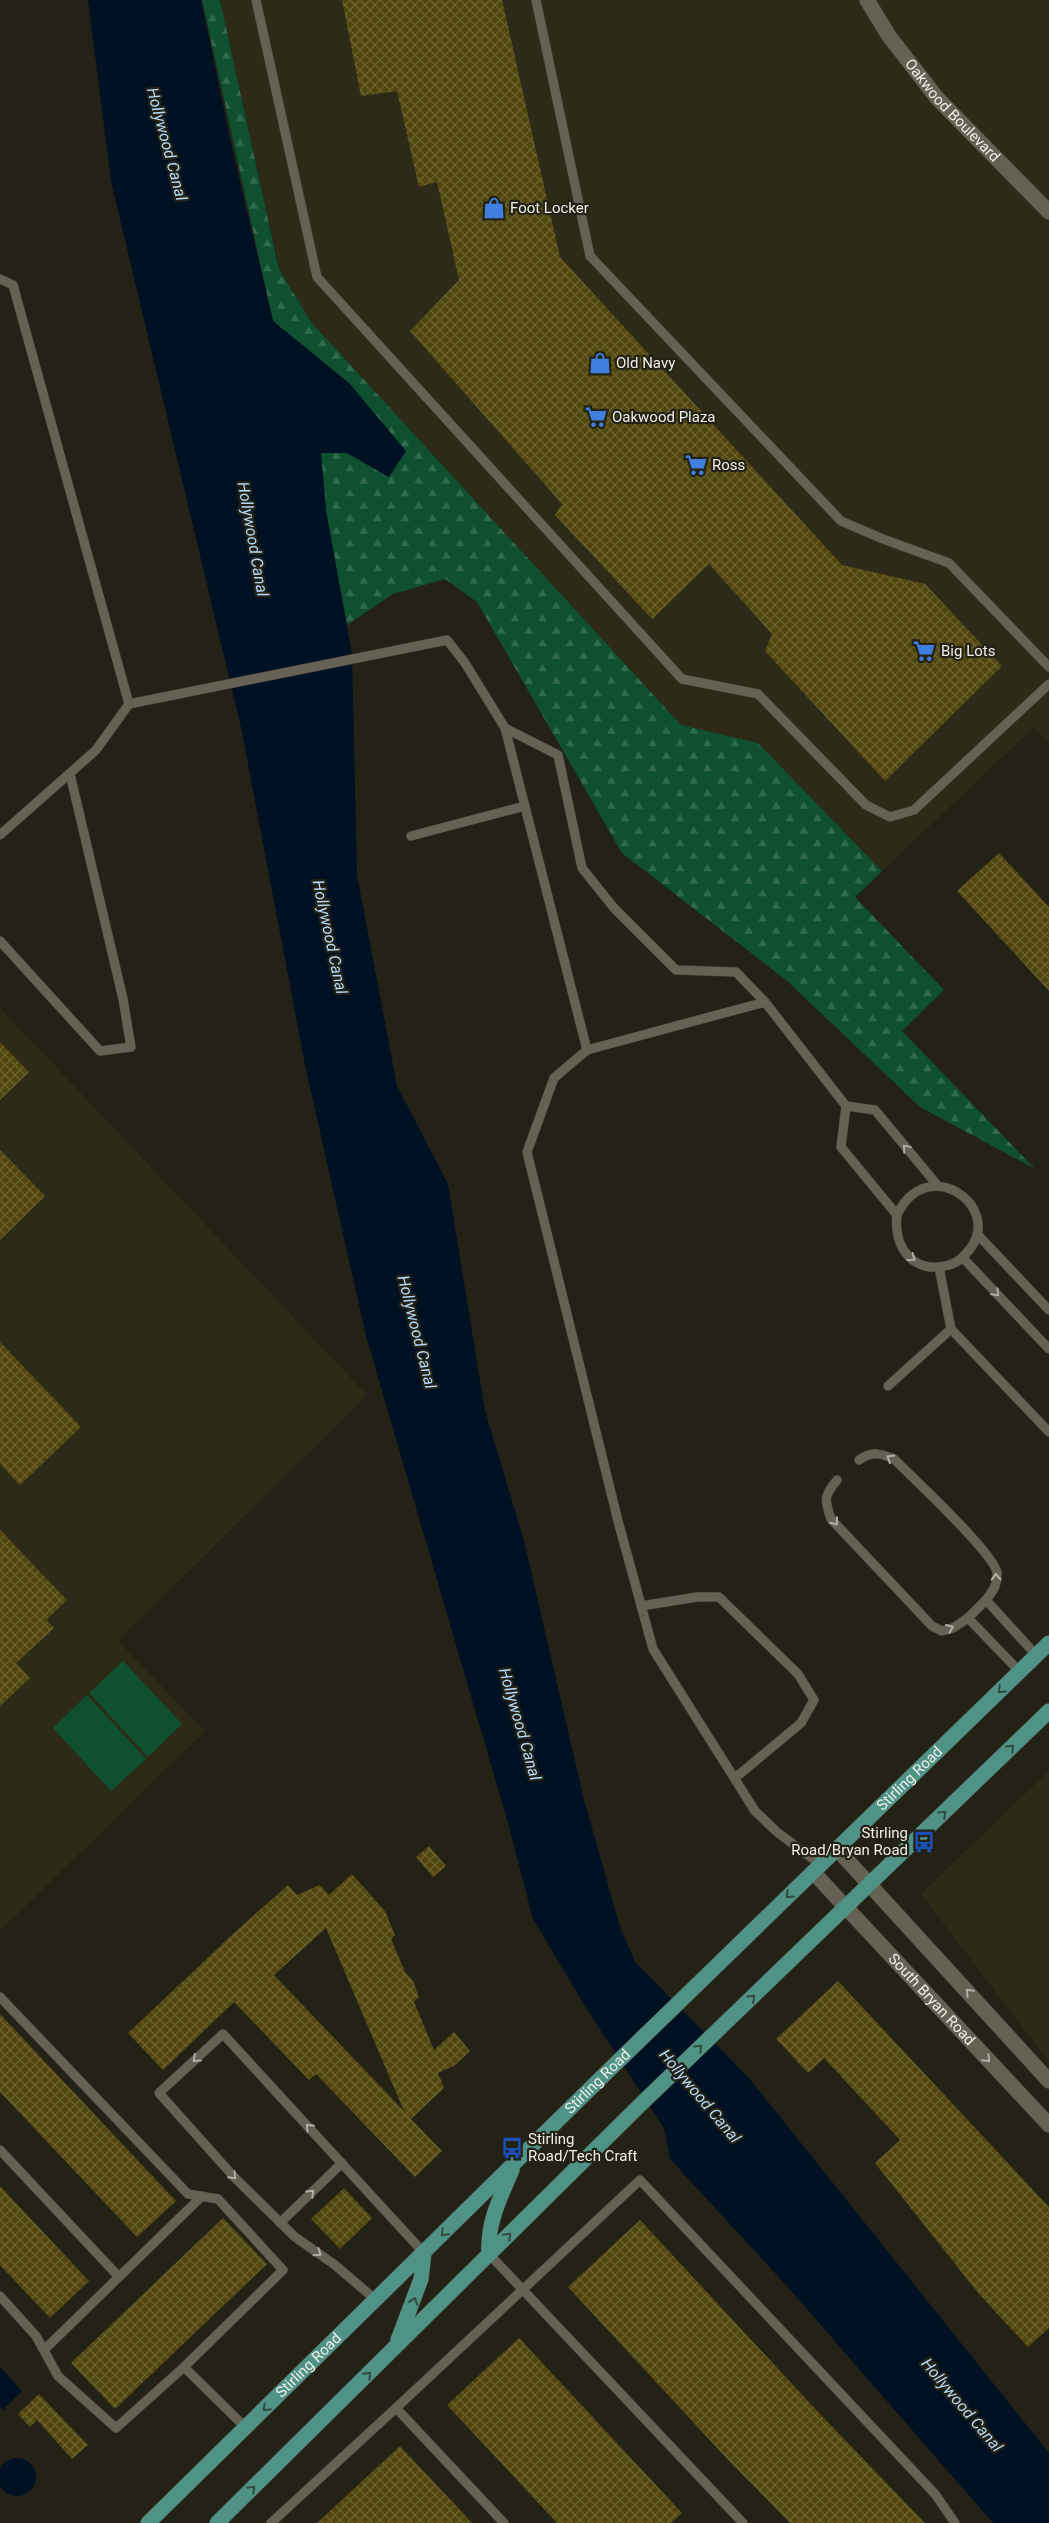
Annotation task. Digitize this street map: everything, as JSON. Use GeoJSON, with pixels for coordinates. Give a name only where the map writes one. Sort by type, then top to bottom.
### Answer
{"type":"FeatureCollection","features":[{"type":"Feature","properties":{"kind":"main road","name":"Stirling Road"},"geometry":{"type":"LineString","coordinates":[[148,2523],[604,2075],[1049,1644]]}},
{"type":"Feature","properties":{"kind":"main road"},"geometry":{"type":"LineString","coordinates":[[217,2523],[639,2106],[847,1908],[1049,1711]]}},
{"type":"Feature","properties":{"kind":"main road"},"geometry":{"type":"LineString","coordinates":[[489,2254],[488,2236],[495,2209],[516,2162]]}},
{"type":"Feature","properties":{"kind":"main road"},"geometry":{"type":"LineString","coordinates":[[396,2346],[421,2279],[424,2253]]}},
{"type":"Feature","properties":{"kind":"street","name":"Oakwood Boulevard"},"geometry":{"type":"LineString","coordinates":[[868,0],[889,36],[937,98],[1049,212]]}},
{"type":"Feature","properties":{"kind":"street"},"geometry":{"type":"LineString","coordinates":[[837,1849],[1049,2080]]}},
{"type":"Feature","properties":{"kind":"street","name":"South Bryan Road"},"geometry":{"type":"LineString","coordinates":[[817,1868],[847,1908],[1049,2125]]}},
{"type":"Feature","properties":{"kind":"lane"},"geometry":{"type":"LineString","coordinates":[[256,0],[317,277],[682,679],[758,694],[866,805],[890,817],[914,810],[1049,684]]}},
{"type":"Feature","properties":{"kind":"lane"},"geometry":{"type":"LineString","coordinates":[[536,0],[590,256],[841,521],[883,540],[948,563],[1049,667]]}},
{"type":"Feature","properties":{"kind":"lane"},"geometry":{"type":"LineString","coordinates":[[0,279],[13,285],[129,704]]}},
{"type":"Feature","properties":{"kind":"lane"},"geometry":{"type":"LineString","coordinates":[[0,835],[96,750],[129,704],[447,640],[465,662],[505,728],[588,1050]]}},
{"type":"Feature","properties":{"kind":"lane"},"geometry":{"type":"LineString","coordinates":[[505,728],[558,755],[582,868],[614,908],[676,970],[736,972],[766,1002],[846,1106],[841,1147],[897,1215]]}},
{"type":"Feature","properties":{"kind":"lane"},"geometry":{"type":"LineString","coordinates":[[0,941],[100,1051],[131,1047],[123,999],[70,774]]}},
{"type":"Feature","properties":{"kind":"lane"},"geometry":{"type":"LineString","coordinates":[[411,836],[525,806]]}},
{"type":"Feature","properties":{"kind":"lane"},"geometry":{"type":"LineString","coordinates":[[766,1002],[588,1050],[554,1078],[527,1152],[615,1512],[653,1650],[755,1811],[817,1868]]}},
{"type":"Feature","properties":{"kind":"lane"},"geometry":{"type":"LineString","coordinates":[[846,1106],[875,1110],[938,1186]]}},
{"type":"Feature","properties":{"kind":"lane"},"geometry":{"type":"LineString","coordinates":[[938,1186],[952,1188],[964,1196],[972,1206],[977,1220],[977,1234],[972,1247],[963,1258],[952,1264],[939,1267],[926,1266],[914,1261],[904,1252],[898,1241],[895,1228],[897,1215],[902,1204],[912,1194],[924,1188],[938,1186]]}},
{"type":"Feature","properties":{"kind":"lane"},"geometry":{"type":"LineString","coordinates":[[977,1234],[1049,1310]]}},
{"type":"Feature","properties":{"kind":"lane"},"geometry":{"type":"LineString","coordinates":[[963,1258],[1049,1349]]}},
{"type":"Feature","properties":{"kind":"lane"},"geometry":{"type":"LineString","coordinates":[[939,1267],[952,1329],[1049,1432]]}},
{"type":"Feature","properties":{"kind":"lane"},"geometry":{"type":"LineString","coordinates":[[888,1386],[952,1329]]}},
{"type":"Feature","properties":{"kind":"lane"},"geometry":{"type":"LineString","coordinates":[[837,1480],[826,1493],[826,1504],[831,1518],[900,1593],[932,1626],[942,1631],[953,1628],[968,1618],[986,1600],[997,1585],[997,1570],[985,1552],[894,1459],[879,1452],[866,1455],[859,1460]]}},
{"type":"Feature","properties":{"kind":"lane"},"geometry":{"type":"LineString","coordinates":[[641,1606],[697,1597],[719,1597],[798,1674],[814,1700],[801,1723],[735,1778]]}},
{"type":"Feature","properties":{"kind":"lane"},"geometry":{"type":"LineString","coordinates":[[986,1600],[1036,1656]]}},
{"type":"Feature","properties":{"kind":"lane"},"geometry":{"type":"LineString","coordinates":[[968,1618],[1020,1672]]}},
{"type":"Feature","properties":{"kind":"lane"},"geometry":{"type":"LineString","coordinates":[[0,1997],[188,2194],[218,2199],[283,2270],[184,2368],[116,2428],[58,2376],[36,2336],[0,2296]]}},
{"type":"Feature","properties":{"kind":"lane"},"geometry":{"type":"LineString","coordinates":[[376,2300],[335,2265],[295,2237],[280,2223],[234,2177],[159,2093],[223,2034],[424,2253]]}},
{"type":"Feature","properties":{"kind":"lane"},"geometry":{"type":"LineString","coordinates":[[0,2150],[119,2277]]}},
{"type":"Feature","properties":{"kind":"lane"},"geometry":{"type":"LineString","coordinates":[[280,2223],[342,2163]]}},
{"type":"Feature","properties":{"kind":"lane"},"geometry":{"type":"LineString","coordinates":[[271,2523],[640,2180],[935,2494],[955,2523]]}},
{"type":"Feature","properties":{"kind":"lane"},"geometry":{"type":"LineString","coordinates":[[44,2350],[202,2196]]}},
{"type":"Feature","properties":{"kind":"lane"},"geometry":{"type":"LineString","coordinates":[[489,2254],[743,2523]]}},
{"type":"Feature","properties":{"kind":"lane"},"geometry":{"type":"LineString","coordinates":[[184,2368],[246,2428]]}},
{"type":"Feature","properties":{"kind":"lane"},"geometry":{"type":"LineString","coordinates":[[396,2408],[504,2523]]}},
{"type":"Feature","properties":{"kind":"shaded area"},"geometry":{"type":"Polygon","coordinates":[[[220,0],[1049,0],[1049,742],[1034,727],[882,871],[758,743],[681,725],[311,322],[280,269],[220,0]]]}},
{"type":"Feature","properties":{"kind":"shaded area"},"geometry":{"type":"Polygon","coordinates":[[[0,1008],[367,1395],[118,1641],[205,1731],[2,1929],[0,1926],[0,1008]]]}},
{"type":"Feature","properties":{"kind":"shaded area"},"geometry":{"type":"Polygon","coordinates":[[[1049,1771],[1049,2062],[921,1894],[1049,1771]]]}},
{"type":"Feature","properties":{"kind":"green space"},"geometry":{"type":"Polygon","coordinates":[[[202,0],[220,0],[279,269],[311,322],[681,725],[758,743],[882,871],[855,897],[944,990],[902,1031],[1035,1169],[920,1107],[786,980],[622,853],[477,602],[445,579],[393,594],[347,625],[326,511],[321,453],[347,453],[389,477],[350,384],[273,321],[202,0]]]}},
{"type":"Feature","properties":{"kind":"green space"},"geometry":{"type":"Polygon","coordinates":[[[123,1661],[182,1724],[148,1757],[89,1693],[123,1661]]]}},
{"type":"Feature","properties":{"kind":"green space"},"geometry":{"type":"Polygon","coordinates":[[[87,1695],[146,1759],[111,1791],[53,1728],[87,1695]]]}},
{"type":"Feature","properties":{"kind":"water","name":"Hollywood Canal"},"geometry":{"type":"Polygon","coordinates":[[[88,0],[201,0],[232,148],[273,321],[350,384],[406,451],[389,477],[347,453],[321,453],[326,511],[352,654],[357,875],[397,1086],[448,1184],[485,1411],[524,1541],[584,1800],[620,1927],[635,1962],[749,2078],[1049,2453],[1049,2523],[993,2523],[786,2285],[670,2159],[664,2128],[585,2006],[533,1919],[508,1823],[366,1336],[305,1065],[242,732],[111,181],[88,0]]]}},
{"type":"Feature","properties":{"kind":"water"},"geometry":{"type":"Polygon","coordinates":[[[0,2367],[22,2391],[3,2410],[0,2407],[0,2367]]]}},
{"type":"Feature","properties":{"kind":"water"},"geometry":{"type":"Polygon","coordinates":[[[17,2458],[31,2463],[36,2477],[31,2491],[17,2496],[3,2491],[-2,2477],[3,2463],[17,2458]]]}},
{"type":"Feature","properties":{"kind":"building","name":"Oakwood Plaza"},"geometry":{"type":"Polygon","coordinates":[[[342,0],[502,0],[560,257],[842,565],[925,584],[1002,666],[885,781],[765,651],[772,634],[709,564],[652,619],[555,515],[562,504],[410,331],[459,280],[437,182],[419,187],[397,91],[361,96],[342,0]]]}},
{"type":"Feature","properties":{"kind":"building"},"geometry":{"type":"Polygon","coordinates":[[[999,853],[1049,907],[1049,991],[957,891],[999,853]]]}},
{"type":"Feature","properties":{"kind":"building"},"geometry":{"type":"Polygon","coordinates":[[[0,1042],[29,1072],[0,1100],[0,1042]]]}},
{"type":"Feature","properties":{"kind":"building"},"geometry":{"type":"Polygon","coordinates":[[[0,1150],[45,1196],[0,1240],[0,1150]]]}},
{"type":"Feature","properties":{"kind":"building"},"geometry":{"type":"Polygon","coordinates":[[[0,1342],[81,1427],[20,1485],[0,1464],[0,1342]]]}},
{"type":"Feature","properties":{"kind":"building"},"geometry":{"type":"Polygon","coordinates":[[[0,1530],[67,1600],[46,1620],[54,1628],[16,1663],[30,1678],[0,1706],[0,1530]]]}},
{"type":"Feature","properties":{"kind":"building"},"geometry":{"type":"Polygon","coordinates":[[[429,1846],[446,1866],[433,1877],[416,1857],[429,1846]]]}},
{"type":"Feature","properties":{"kind":"building"},"geometry":{"type":"Polygon","coordinates":[[[352,1874],[385,1911],[395,1935],[391,1939],[405,1972],[413,1981],[419,1997],[414,2002],[434,2050],[454,2032],[470,2051],[454,2066],[438,2073],[444,2088],[411,2119],[442,2151],[415,2177],[316,2074],[309,2080],[234,2002],[163,2070],[128,2033],[288,1885],[297,1895],[320,1885],[329,1895],[352,1874]],[[326,1928],[274,1975],[404,2111],[326,1928]]]}},
{"type":"Feature","properties":{"kind":"building"},"geometry":{"type":"Polygon","coordinates":[[[838,1981],[1049,2207],[1049,2328],[1028,2347],[979,2294],[875,2163],[900,2140],[824,2058],[808,2073],[776,2039],[838,1981]]]}},
{"type":"Feature","properties":{"kind":"building"},"geometry":{"type":"Polygon","coordinates":[[[0,2014],[176,2201],[137,2237],[0,2092],[0,2014]]]}},
{"type":"Feature","properties":{"kind":"building"},"geometry":{"type":"Polygon","coordinates":[[[0,2186],[89,2281],[50,2318],[0,2265],[0,2186]]]}},
{"type":"Feature","properties":{"kind":"building"},"geometry":{"type":"Polygon","coordinates":[[[344,2188],[372,2218],[340,2249],[311,2219],[344,2188]]]}},
{"type":"Feature","properties":{"kind":"building"},"geometry":{"type":"Polygon","coordinates":[[[223,2218],[267,2264],[115,2409],[71,2363],[223,2218]]]}},
{"type":"Feature","properties":{"kind":"building"},"geometry":{"type":"Polygon","coordinates":[[[640,2220],[820,2414],[925,2523],[790,2523],[730,2462],[568,2287],[640,2220]]]}},
{"type":"Feature","properties":{"kind":"building"},"geometry":{"type":"Polygon","coordinates":[[[519,2338],[682,2513],[671,2523],[557,2523],[447,2405],[519,2338]]]}},
{"type":"Feature","properties":{"kind":"building"},"geometry":{"type":"Polygon","coordinates":[[[39,2394],[88,2445],[72,2459],[37,2420],[30,2427],[18,2414],[39,2394]]]}},
{"type":"Feature","properties":{"kind":"building"},"geometry":{"type":"Polygon","coordinates":[[[400,2446],[472,2523],[317,2523],[400,2446]]]}},
{"type":"Feature","properties":{"kind":"place","name":"Foot Locker"},"geometry":{"type":"Point","coordinates":[494,208]}},
{"type":"Feature","properties":{"kind":"place","name":"Old Navy"},"geometry":{"type":"Point","coordinates":[600,363]}},
{"type":"Feature","properties":{"kind":"place","name":"Oakwood Plaza"},"geometry":{"type":"Point","coordinates":[596,417]}},
{"type":"Feature","properties":{"kind":"place","name":"Ross"},"geometry":{"type":"Point","coordinates":[696,465]}},
{"type":"Feature","properties":{"kind":"place","name":"Big Lots"},"geometry":{"type":"Point","coordinates":[924,651]}},
{"type":"Feature","properties":{"kind":"place","name":"Stirling Road/Bryan Road"},"geometry":{"type":"Point","coordinates":[924,1842]}},
{"type":"Feature","properties":{"kind":"place","name":"Stirling Road/Tech Craft"},"geometry":{"type":"Point","coordinates":[512,2148]}}]}
